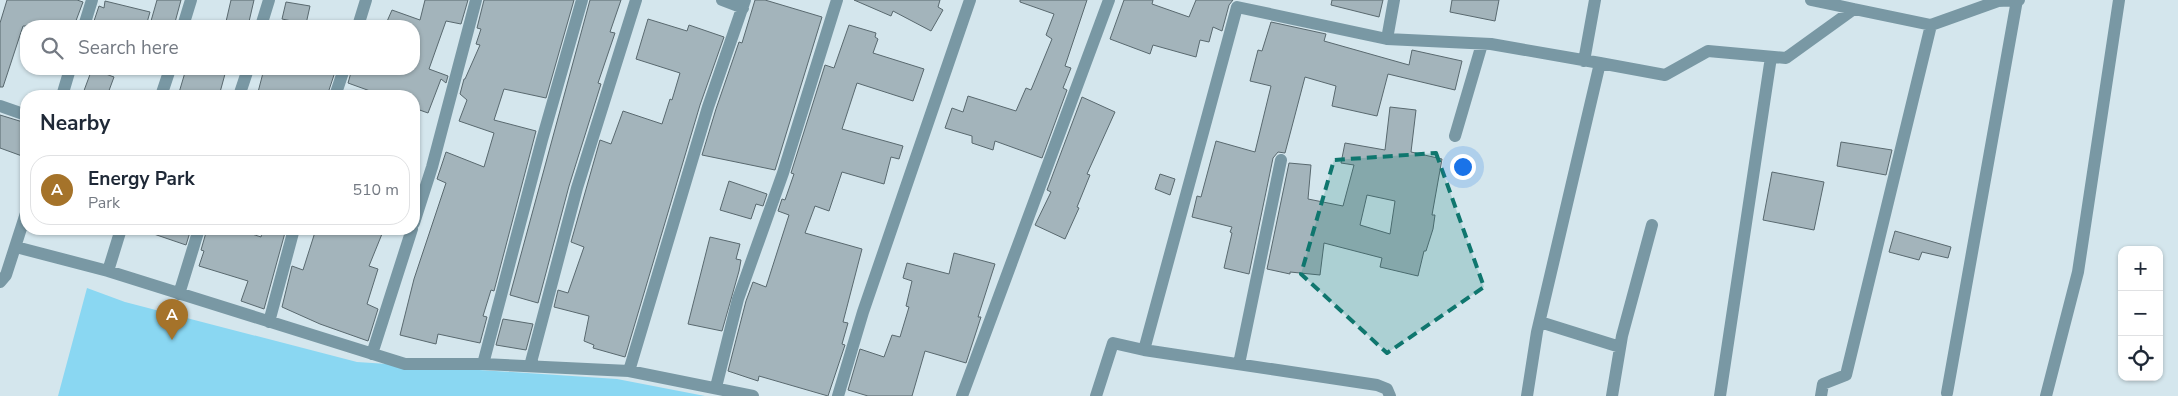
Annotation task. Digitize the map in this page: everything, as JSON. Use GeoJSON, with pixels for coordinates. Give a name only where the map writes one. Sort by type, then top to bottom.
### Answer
{"type":"FeatureCollection","features":[{"type":"Feature","properties":{"kind":"street"},"geometry":{"type":"LineString","coordinates":[[86,20],[92,0]]}},
{"type":"Feature","properties":{"kind":"street"},"geometry":{"type":"LineString","coordinates":[[185,20],[191,0]]}},
{"type":"Feature","properties":{"kind":"street"},"geometry":{"type":"LineString","coordinates":[[262,20],[268,0]]}},
{"type":"Feature","properties":{"kind":"street"},"geometry":{"type":"LineString","coordinates":[[360,20],[366,0]]}},
{"type":"Feature","properties":{"kind":"street"},"geometry":{"type":"LineString","coordinates":[[420,204],[432,167],[476,0]]}},
{"type":"Feature","properties":{"kind":"street"},"geometry":{"type":"LineString","coordinates":[[483,364],[542,140],[582,0]]}},
{"type":"Feature","properties":{"kind":"street"},"geometry":{"type":"LineString","coordinates":[[530,366],[577,188],[636,0]]}},
{"type":"Feature","properties":{"kind":"street"},"geometry":{"type":"LineString","coordinates":[[629,371],[702,125],[744,4],[722,0]]}},
{"type":"Feature","properties":{"kind":"street"},"geometry":{"type":"LineString","coordinates":[[716,387],[738,298],[783,174],[837,0]]}},
{"type":"Feature","properties":{"kind":"street"},"geometry":{"type":"LineString","coordinates":[[838,396],[866,303],[970,0]]}},
{"type":"Feature","properties":{"kind":"street"},"geometry":{"type":"LineString","coordinates":[[962,396],[1109,0]]}},
{"type":"Feature","properties":{"kind":"street"},"geometry":{"type":"LineString","coordinates":[[1387,38],[1394,0]]}},
{"type":"Feature","properties":{"kind":"street"},"geometry":{"type":"LineString","coordinates":[[1584,61],[1594,0]]}},
{"type":"Feature","properties":{"kind":"street"},"geometry":{"type":"LineString","coordinates":[[1812,0],[1931,25],[1998,1],[2018,0],[1947,393]]}},
{"type":"Feature","properties":{"kind":"street"},"geometry":{"type":"LineString","coordinates":[[2046,396],[2078,272],[2119,0]]}},
{"type":"Feature","properties":{"kind":"street"},"geometry":{"type":"LineString","coordinates":[[1144,350],[1237,7],[1387,38],[1482,44],[1665,75],[1708,51],[1786,58],[1854,9]]}},
{"type":"Feature","properties":{"kind":"street"},"geometry":{"type":"LineString","coordinates":[[1821,396],[1823,384],[1846,375],[1931,25]]}},
{"type":"Feature","properties":{"kind":"street"},"geometry":{"type":"LineString","coordinates":[[1455,136],[1482,44]]}},
{"type":"Feature","properties":{"kind":"street"},"geometry":{"type":"LineString","coordinates":[[1720,396],[1771,57]]}},
{"type":"Feature","properties":{"kind":"street"},"geometry":{"type":"LineString","coordinates":[[1527,396],[1540,322],[1600,63]]}},
{"type":"Feature","properties":{"kind":"street"},"geometry":{"type":"LineString","coordinates":[[64,90],[68,75]]}},
{"type":"Feature","properties":{"kind":"street"},"geometry":{"type":"LineString","coordinates":[[164,90],[168,75]]}},
{"type":"Feature","properties":{"kind":"street"},"geometry":{"type":"LineString","coordinates":[[241,90],[246,75]]}},
{"type":"Feature","properties":{"kind":"street"},"geometry":{"type":"LineString","coordinates":[[337,90],[342,75]]}},
{"type":"Feature","properties":{"kind":"street"},"geometry":{"type":"LineString","coordinates":[[0,106],[20,114]]}},
{"type":"Feature","properties":{"kind":"street"},"geometry":{"type":"LineString","coordinates":[[1239,364],[1281,160]]}},
{"type":"Feature","properties":{"kind":"street"},"geometry":{"type":"LineString","coordinates":[[1612,396],[1620,347],[1652,225]]}},
{"type":"Feature","properties":{"kind":"street"},"geometry":{"type":"LineString","coordinates":[[0,282],[6,275],[20,233]]}},
{"type":"Feature","properties":{"kind":"street"},"geometry":{"type":"LineString","coordinates":[[108,271],[119,235]]}},
{"type":"Feature","properties":{"kind":"street"},"geometry":{"type":"LineString","coordinates":[[179,294],[197,235]]}},
{"type":"Feature","properties":{"kind":"street"},"geometry":{"type":"LineString","coordinates":[[269,322],[292,235]]}},
{"type":"Feature","properties":{"kind":"street"},"geometry":{"type":"LineString","coordinates":[[372,354],[410,235]]}},
{"type":"Feature","properties":{"kind":"street"},"geometry":{"type":"LineString","coordinates":[[16,247],[108,271],[405,364],[483,364],[629,371],[716,387],[753,396]]}},
{"type":"Feature","properties":{"kind":"street"},"geometry":{"type":"LineString","coordinates":[[1540,322],[1620,347]]}},
{"type":"Feature","properties":{"kind":"street"},"geometry":{"type":"LineString","coordinates":[[1096,396],[1113,343],[1144,350],[1378,386],[1387,390],[1390,396]]}},
{"type":"Feature","properties":{"kind":"highlighted area"},"geometry":{"type":"Polygon","coordinates":[[[1436,153],[1484,287],[1387,353],[1301,274],[1334,160],[1436,153]]]}},
{"type":"Feature","properties":{"kind":"shaded area"},"geometry":{"type":"Polygon","coordinates":[[[87,288],[125,302],[357,362],[617,379],[705,396],[58,396],[87,288]]]}},
{"type":"Feature","properties":{"kind":"building"},"geometry":{"type":"Polygon","coordinates":[[[7,0],[77,0],[83,2],[76,20],[20,20],[20,35],[3,87],[0,87],[0,23],[7,0]]]}},
{"type":"Feature","properties":{"kind":"building"},"geometry":{"type":"Polygon","coordinates":[[[157,0],[181,0],[176,20],[151,20],[157,0]]]}},
{"type":"Feature","properties":{"kind":"building"},"geometry":{"type":"Polygon","coordinates":[[[231,0],[254,0],[249,20],[226,20],[231,0]]]}},
{"type":"Feature","properties":{"kind":"building"},"geometry":{"type":"Polygon","coordinates":[[[425,0],[468,0],[461,24],[446,21],[429,69],[448,76],[446,83],[441,79],[428,113],[420,110],[420,90],[367,90],[348,83],[350,75],[420,75],[420,20],[425,0]]]}},
{"type":"Feature","properties":{"kind":"building"},"geometry":{"type":"Polygon","coordinates":[[[484,0],[574,0],[546,98],[504,89],[494,120],[536,131],[494,291],[491,290],[483,316],[487,317],[480,343],[438,334],[436,344],[400,335],[414,279],[446,183],[437,179],[446,152],[484,167],[494,133],[459,121],[467,100],[460,94],[464,79],[480,45],[476,44],[481,29],[477,28],[484,0]]]}},
{"type":"Feature","properties":{"kind":"building"},"geometry":{"type":"Polygon","coordinates":[[[590,0],[621,0],[610,32],[615,33],[598,83],[601,84],[569,186],[538,303],[510,295],[590,0]]]}},
{"type":"Feature","properties":{"kind":"building"},"geometry":{"type":"Polygon","coordinates":[[[755,0],[765,0],[822,17],[775,170],[702,155],[716,109],[739,42],[742,43],[755,0]]]}},
{"type":"Feature","properties":{"kind":"building"},"geometry":{"type":"Polygon","coordinates":[[[854,0],[940,0],[938,7],[943,10],[931,31],[893,11],[891,16],[854,0]]]}},
{"type":"Feature","properties":{"kind":"building"},"geometry":{"type":"Polygon","coordinates":[[[1020,0],[1087,0],[1065,66],[1071,68],[1063,88],[1067,90],[1042,158],[995,141],[993,150],[972,143],[972,136],[945,128],[952,108],[963,112],[968,96],[1016,111],[1026,88],[1031,90],[1052,39],[1046,35],[1054,14],[1020,2],[1020,0]]]}},
{"type":"Feature","properties":{"kind":"building"},"geometry":{"type":"Polygon","coordinates":[[[1124,0],[1153,0],[1152,4],[1189,17],[1196,0],[1233,0],[1229,5],[1222,31],[1213,27],[1209,42],[1200,40],[1196,57],[1153,45],[1150,54],[1110,39],[1124,0]]]}},
{"type":"Feature","properties":{"kind":"building"},"geometry":{"type":"Polygon","coordinates":[[[1332,0],[1383,0],[1379,17],[1331,5],[1332,0]]]}},
{"type":"Feature","properties":{"kind":"building"},"geometry":{"type":"Polygon","coordinates":[[[1452,0],[1499,0],[1495,21],[1450,12],[1452,0]]]}},
{"type":"Feature","properties":{"kind":"building"},"geometry":{"type":"Polygon","coordinates":[[[105,1],[150,12],[148,20],[94,20],[99,6],[104,8],[105,1]]]}},
{"type":"Feature","properties":{"kind":"building"},"geometry":{"type":"Polygon","coordinates":[[[286,2],[310,6],[307,20],[282,19],[286,2]]]}},
{"type":"Feature","properties":{"kind":"building"},"geometry":{"type":"Polygon","coordinates":[[[392,10],[420,20],[388,20],[392,10]]]}},
{"type":"Feature","properties":{"kind":"building"},"geometry":{"type":"Polygon","coordinates":[[[648,19],[687,31],[689,25],[724,37],[700,105],[625,357],[593,348],[594,345],[584,341],[589,316],[554,307],[558,290],[568,293],[584,247],[571,242],[600,140],[611,144],[623,111],[662,124],[670,99],[672,100],[680,73],[636,59],[648,19]]]}},
{"type":"Feature","properties":{"kind":"building"},"geometry":{"type":"Polygon","coordinates":[[[1271,22],[1326,34],[1324,41],[1409,65],[1412,50],[1462,61],[1455,90],[1388,74],[1377,116],[1332,106],[1336,86],[1305,77],[1285,153],[1278,152],[1273,158],[1249,274],[1224,268],[1232,227],[1192,217],[1197,196],[1201,197],[1216,141],[1255,152],[1271,86],[1250,81],[1258,50],[1262,51],[1271,22]]]}},
{"type":"Feature","properties":{"kind":"building"},"geometry":{"type":"Polygon","coordinates":[[[849,25],[876,33],[875,37],[878,39],[873,53],[924,69],[913,101],[857,83],[842,129],[903,146],[899,159],[891,157],[884,184],[842,172],[829,211],[815,206],[805,233],[862,249],[843,322],[848,323],[842,344],[845,345],[828,396],[759,376],[758,381],[728,371],[746,301],[753,282],[766,287],[789,215],[778,211],[782,199],[785,200],[794,174],[791,173],[825,65],[834,68],[849,25]]]}},
{"type":"Feature","properties":{"kind":"building"},"geometry":{"type":"Polygon","coordinates":[[[90,75],[108,75],[114,77],[109,90],[84,90],[90,75]]]}},
{"type":"Feature","properties":{"kind":"building"},"geometry":{"type":"Polygon","coordinates":[[[184,75],[225,75],[221,90],[180,90],[184,75]]]}},
{"type":"Feature","properties":{"kind":"building"},"geometry":{"type":"Polygon","coordinates":[[[262,75],[334,75],[329,90],[259,90],[262,75]]]}},
{"type":"Feature","properties":{"kind":"building"},"geometry":{"type":"Polygon","coordinates":[[[1082,97],[1115,112],[1087,174],[1090,175],[1077,207],[1079,208],[1065,239],[1035,225],[1051,192],[1047,190],[1082,97]]]}},
{"type":"Feature","properties":{"kind":"building"},"geometry":{"type":"Polygon","coordinates":[[[1390,107],[1416,110],[1411,152],[1442,159],[1432,215],[1435,215],[1433,229],[1426,251],[1424,251],[1418,276],[1380,267],[1382,258],[1324,243],[1320,275],[1290,272],[1290,274],[1267,269],[1289,163],[1311,165],[1308,199],[1343,206],[1354,165],[1341,163],[1345,143],[1385,150],[1390,107]],[[1367,195],[1360,225],[1390,234],[1395,201],[1367,195]]]}},
{"type":"Feature","properties":{"kind":"building"},"geometry":{"type":"Polygon","coordinates":[[[0,115],[20,121],[20,155],[0,148],[0,115]]]}},
{"type":"Feature","properties":{"kind":"building"},"geometry":{"type":"Polygon","coordinates":[[[1841,142],[1892,150],[1886,175],[1837,166],[1841,142]]]}},
{"type":"Feature","properties":{"kind":"building"},"geometry":{"type":"Polygon","coordinates":[[[1772,172],[1824,182],[1814,230],[1763,220],[1772,172]]]}},
{"type":"Feature","properties":{"kind":"building"},"geometry":{"type":"Polygon","coordinates":[[[1160,174],[1175,179],[1170,195],[1155,189],[1160,174]]]}},
{"type":"Feature","properties":{"kind":"building"},"geometry":{"type":"Polygon","coordinates":[[[729,181],[767,194],[763,206],[756,204],[751,219],[720,210],[729,181]]]}},
{"type":"Feature","properties":{"kind":"building"},"geometry":{"type":"Polygon","coordinates":[[[1895,231],[1951,247],[1948,258],[1922,252],[1919,260],[1889,252],[1895,231]]]}},
{"type":"Feature","properties":{"kind":"building"},"geometry":{"type":"Polygon","coordinates":[[[157,235],[189,235],[186,245],[157,235]]]}},
{"type":"Feature","properties":{"kind":"building"},"geometry":{"type":"Polygon","coordinates":[[[205,235],[255,235],[261,237],[262,235],[284,235],[264,309],[241,301],[248,281],[199,266],[204,251],[201,250],[205,235]]]}},
{"type":"Feature","properties":{"kind":"building"},"geometry":{"type":"Polygon","coordinates":[[[314,235],[382,235],[369,266],[378,269],[367,304],[378,309],[368,341],[320,324],[282,307],[292,266],[303,270],[314,235]]]}},
{"type":"Feature","properties":{"kind":"building"},"geometry":{"type":"Polygon","coordinates":[[[710,237],[740,244],[736,259],[741,260],[739,271],[722,331],[688,324],[710,237]]]}},
{"type":"Feature","properties":{"kind":"building"},"geometry":{"type":"Polygon","coordinates":[[[954,253],[995,264],[966,363],[925,351],[912,396],[868,396],[848,390],[860,349],[884,357],[892,335],[900,337],[909,307],[906,306],[912,281],[903,278],[907,263],[949,274],[954,253]]]}},
{"type":"Feature","properties":{"kind":"building"},"geometry":{"type":"Polygon","coordinates":[[[503,319],[533,324],[526,350],[496,345],[503,319]]]}},
{"type":"Feature","properties":{"kind":"place","name":"Energy Park"},"geometry":{"type":"Point","coordinates":[172,340]}}]}
